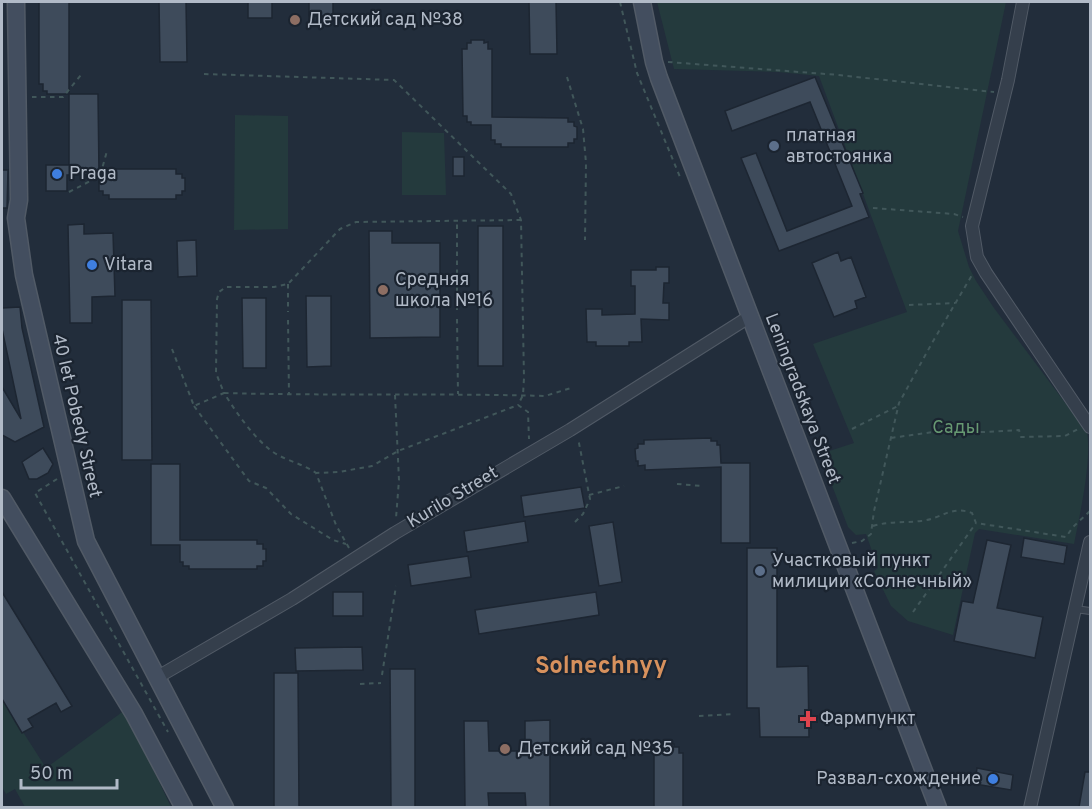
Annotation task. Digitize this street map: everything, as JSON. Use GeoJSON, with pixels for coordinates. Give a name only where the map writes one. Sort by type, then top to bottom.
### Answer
{"type":"FeatureCollection","features":[{"type":"Feature","properties":{"kind":"street","name":"40 let Pobedy Street"},"geometry":{"type":"LineString","coordinates":[[16,2],[19,200],[16,218],[24,275],[86,541],[225,807]]}},
{"type":"Feature","properties":{"kind":"street","name":"Leningradskaya Street"},"geometry":{"type":"LineString","coordinates":[[642,2],[654,62],[749,317],[938,807]]}},
{"type":"Feature","properties":{"kind":"street"},"geometry":{"type":"LineString","coordinates":[[1023,2],[1004,93],[972,223],[972,237],[980,262],[1089,426]]}},
{"type":"Feature","properties":{"kind":"street","name":"Kurilo Street"},"geometry":{"type":"LineString","coordinates":[[156,678],[292,599],[395,533],[576,426],[749,317]]}},
{"type":"Feature","properties":{"kind":"street"},"geometry":{"type":"LineString","coordinates":[[2,498],[134,714],[184,807]]}},
{"type":"Feature","properties":{"kind":"street"},"geometry":{"type":"LineString","coordinates":[[1030,807],[1090,542]]}},
{"type":"Feature","properties":{"kind":"lane"},"geometry":{"type":"LineString","coordinates":[[1075,609],[1090,611]]}},
{"type":"Feature","properties":{"kind":"path"},"geometry":{"type":"LineString","coordinates":[[654,62],[839,75],[1004,93]]}},
{"type":"Feature","properties":{"kind":"path"},"geometry":{"type":"LineString","coordinates":[[204,74],[394,80],[512,194],[521,220],[523,395],[518,405],[398,451],[372,466],[339,472],[316,473],[270,450],[237,413],[224,393],[216,373],[219,292],[226,287],[274,287],[288,284],[340,229],[356,222],[521,220]]}},
{"type":"Feature","properties":{"kind":"path"},"geometry":{"type":"LineString","coordinates":[[17,97],[63,97],[81,75]]}},
{"type":"Feature","properties":{"kind":"path"},"geometry":{"type":"LineString","coordinates":[[567,77],[583,129],[586,163],[585,240]]}},
{"type":"Feature","properties":{"kind":"path"},"geometry":{"type":"LineString","coordinates":[[69,192],[100,176],[107,151]]}},
{"type":"Feature","properties":{"kind":"path"},"geometry":{"type":"LineString","coordinates":[[873,208],[954,214],[965,217],[972,223]]}},
{"type":"Feature","properties":{"kind":"path"},"geometry":{"type":"LineString","coordinates":[[457,221],[457,310]]}},
{"type":"Feature","properties":{"kind":"path"},"geometry":{"type":"LineString","coordinates":[[837,546],[862,542],[871,534],[898,406],[980,262]]}},
{"type":"Feature","properties":{"kind":"path"},"geometry":{"type":"LineString","coordinates":[[288,284],[288,312]]}},
{"type":"Feature","properties":{"kind":"path"},"geometry":{"type":"LineString","coordinates":[[909,305],[955,303]]}},
{"type":"Feature","properties":{"kind":"path"},"geometry":{"type":"LineString","coordinates":[[457,319],[458,394]]}},
{"type":"Feature","properties":{"kind":"path"},"geometry":{"type":"LineString","coordinates":[[288,320],[289,395]]}},
{"type":"Feature","properties":{"kind":"path"},"geometry":{"type":"LineString","coordinates":[[172,349],[194,406],[249,481],[266,488],[291,514],[333,540],[346,544]]}},
{"type":"Feature","properties":{"kind":"path"},"geometry":{"type":"LineString","coordinates":[[194,406],[224,393],[545,396],[571,388]]}},
{"type":"Feature","properties":{"kind":"path"},"geometry":{"type":"LineString","coordinates":[[395,395],[399,480],[395,533]]}},
{"type":"Feature","properties":{"kind":"path"},"geometry":{"type":"LineString","coordinates":[[518,405],[528,412],[530,452]]}},
{"type":"Feature","properties":{"kind":"path"},"geometry":{"type":"LineString","coordinates":[[852,429],[898,406]]}},
{"type":"Feature","properties":{"kind":"path"},"geometry":{"type":"LineString","coordinates":[[574,522],[583,514],[590,499],[576,426]]}},
{"type":"Feature","properties":{"kind":"path"},"geometry":{"type":"LineString","coordinates":[[891,438],[940,431],[984,432],[1019,429],[1021,437],[1065,436],[1089,426]]}},
{"type":"Feature","properties":{"kind":"path"},"geometry":{"type":"LineString","coordinates":[[316,473],[336,525],[355,558]]}},
{"type":"Feature","properties":{"kind":"path"},"geometry":{"type":"LineString","coordinates":[[59,478],[34,493],[170,736]]}},
{"type":"Feature","properties":{"kind":"path"},"geometry":{"type":"LineString","coordinates":[[677,484],[702,486]]}},
{"type":"Feature","properties":{"kind":"path"},"geometry":{"type":"LineString","coordinates":[[589,495],[624,486]]}},
{"type":"Feature","properties":{"kind":"path"},"geometry":{"type":"LineString","coordinates":[[873,526],[884,522],[921,521],[953,510],[965,510],[972,513],[976,523]]}},
{"type":"Feature","properties":{"kind":"path"},"geometry":{"type":"LineString","coordinates":[[976,523],[1066,537],[1073,526],[1090,511]]}},
{"type":"Feature","properties":{"kind":"path"},"geometry":{"type":"LineString","coordinates":[[913,612],[976,523]]}},
{"type":"Feature","properties":{"kind":"path"},"geometry":{"type":"LineString","coordinates":[[382,675],[396,586]]}},
{"type":"Feature","properties":{"kind":"path"},"geometry":{"type":"LineString","coordinates":[[360,684],[381,683]]}},
{"type":"Feature","properties":{"kind":"path"},"geometry":{"type":"LineString","coordinates":[[699,716],[734,714]]}},
{"type":"Feature","properties":{"kind":"green space","name":"Сады"},"geometry":{"type":"Polygon","coordinates":[[[657,2],[1006,2],[958,231],[969,267],[976,281],[1087,432],[1088,457],[1085,487],[1074,544],[979,529],[975,533],[953,635],[908,621],[891,606],[874,571],[878,568],[866,534],[856,535],[848,527],[820,454],[854,443],[813,344],[907,312],[819,76],[778,72],[674,69],[657,2]]]}},
{"type":"Feature","properties":{"kind":"green space"},"geometry":{"type":"Polygon","coordinates":[[[235,115],[288,116],[288,229],[234,230],[235,115]]]}},
{"type":"Feature","properties":{"kind":"green space"},"geometry":{"type":"Polygon","coordinates":[[[402,132],[444,133],[446,195],[402,195],[402,132]]]}},
{"type":"Feature","properties":{"kind":"green space"},"geometry":{"type":"Polygon","coordinates":[[[2,699],[46,768],[125,710],[171,807],[25,807],[15,789],[6,794],[2,787],[2,699]]]}},
{"type":"Feature","properties":{"kind":"building"},"geometry":{"type":"Polygon","coordinates":[[[39,2],[69,2],[69,94],[47,94],[47,91],[43,91],[43,84],[39,84],[39,2]]]}},
{"type":"Feature","properties":{"kind":"building"},"geometry":{"type":"Polygon","coordinates":[[[159,2],[186,2],[187,62],[160,62],[159,2]]]}},
{"type":"Feature","properties":{"kind":"building"},"geometry":{"type":"Polygon","coordinates":[[[248,2],[272,2],[272,18],[248,18],[248,2]]]}},
{"type":"Feature","properties":{"kind":"building"},"geometry":{"type":"Polygon","coordinates":[[[309,2],[333,2],[333,16],[309,16],[309,2]]]}},
{"type":"Feature","properties":{"kind":"building"},"geometry":{"type":"Polygon","coordinates":[[[529,2],[556,2],[557,54],[530,54],[529,2]]]}},
{"type":"Feature","properties":{"kind":"building"},"geometry":{"type":"Polygon","coordinates":[[[471,40],[484,40],[484,43],[488,42],[488,49],[492,49],[492,117],[568,118],[568,122],[574,122],[574,126],[577,127],[577,139],[574,139],[574,143],[568,143],[568,147],[501,147],[501,144],[495,144],[495,140],[491,140],[491,125],[471,125],[471,122],[467,122],[467,116],[463,116],[462,49],[467,49],[467,43],[471,43],[471,40]]]}},
{"type":"Feature","properties":{"kind":"building"},"geometry":{"type":"Polygon","coordinates":[[[815,77],[863,193],[860,194],[869,217],[779,251],[741,158],[756,153],[787,231],[852,206],[810,102],[732,131],[725,111],[815,77]]]}},
{"type":"Feature","properties":{"kind":"building"},"geometry":{"type":"Polygon","coordinates":[[[69,94],[98,94],[99,174],[67,175],[67,191],[46,191],[46,165],[69,165],[69,94]]]}},
{"type":"Feature","properties":{"kind":"building"},"geometry":{"type":"Polygon","coordinates":[[[453,157],[464,157],[464,176],[453,176],[453,157]]]}},
{"type":"Feature","properties":{"kind":"building"},"geometry":{"type":"Polygon","coordinates":[[[99,169],[176,169],[176,174],[182,174],[182,178],[185,178],[185,191],[182,191],[182,195],[176,195],[176,199],[109,199],[109,195],[103,195],[103,191],[99,191],[99,169]]]}},
{"type":"Feature","properties":{"kind":"building"},"geometry":{"type":"Polygon","coordinates":[[[2,170],[8,170],[7,208],[2,208],[2,170]]]}},
{"type":"Feature","properties":{"kind":"building","name":"Vitara"},"geometry":{"type":"Polygon","coordinates":[[[84,224],[84,234],[113,233],[115,296],[92,297],[92,323],[70,323],[68,225],[84,224]]]}},
{"type":"Feature","properties":{"kind":"building"},"geometry":{"type":"Polygon","coordinates":[[[478,226],[503,226],[503,366],[478,366],[478,226]]]}},
{"type":"Feature","properties":{"kind":"building"},"geometry":{"type":"Polygon","coordinates":[[[369,231],[392,231],[392,243],[440,243],[440,337],[370,338],[369,231]]]}},
{"type":"Feature","properties":{"kind":"building"},"geometry":{"type":"Polygon","coordinates":[[[196,240],[197,276],[178,277],[177,241],[196,240]]]}},
{"type":"Feature","properties":{"kind":"building"},"geometry":{"type":"Polygon","coordinates":[[[838,252],[841,261],[851,257],[866,297],[855,301],[857,308],[834,317],[812,263],[838,252]]]}},
{"type":"Feature","properties":{"kind":"building"},"geometry":{"type":"Polygon","coordinates":[[[656,267],[669,267],[669,283],[664,283],[663,303],[669,303],[669,320],[641,319],[642,342],[629,342],[629,346],[596,346],[596,342],[587,342],[586,309],[602,309],[602,315],[635,314],[635,286],[631,286],[631,270],[656,270],[656,267]]]}},
{"type":"Feature","properties":{"kind":"building"},"geometry":{"type":"Polygon","coordinates":[[[306,296],[331,296],[331,366],[307,367],[306,296]]]}},
{"type":"Feature","properties":{"kind":"building"},"geometry":{"type":"Polygon","coordinates":[[[242,298],[266,298],[266,368],[243,368],[242,298]]]}},
{"type":"Feature","properties":{"kind":"building"},"geometry":{"type":"Polygon","coordinates":[[[122,300],[151,300],[152,460],[122,460],[122,300]]]}},
{"type":"Feature","properties":{"kind":"building"},"geometry":{"type":"Polygon","coordinates":[[[20,307],[22,328],[44,427],[15,442],[2,435],[2,387],[21,419],[2,329],[2,308],[20,307]]]}},
{"type":"Feature","properties":{"kind":"building"},"geometry":{"type":"Polygon","coordinates":[[[711,438],[711,441],[717,441],[717,445],[720,445],[721,463],[750,463],[750,543],[721,543],[721,467],[645,470],[645,465],[638,466],[638,461],[636,461],[635,449],[638,448],[638,444],[644,444],[644,440],[711,438]]]}},
{"type":"Feature","properties":{"kind":"building"},"geometry":{"type":"Polygon","coordinates":[[[43,448],[53,464],[48,473],[37,479],[29,479],[22,462],[43,448]]]}},
{"type":"Feature","properties":{"kind":"building"},"geometry":{"type":"Polygon","coordinates":[[[151,464],[180,464],[180,540],[257,540],[257,544],[263,544],[263,549],[266,549],[266,561],[263,561],[263,566],[257,566],[257,569],[189,569],[189,566],[183,566],[183,562],[180,562],[180,545],[151,545],[151,464]]]}},
{"type":"Feature","properties":{"kind":"building"},"geometry":{"type":"Polygon","coordinates":[[[581,487],[585,508],[524,517],[521,496],[581,487]]]}},
{"type":"Feature","properties":{"kind":"building"},"geometry":{"type":"Polygon","coordinates":[[[525,521],[528,542],[467,552],[464,531],[525,521]]]}},
{"type":"Feature","properties":{"kind":"building"},"geometry":{"type":"Polygon","coordinates":[[[613,522],[622,582],[599,586],[589,526],[613,522]]]}},
{"type":"Feature","properties":{"kind":"building"},"geometry":{"type":"Polygon","coordinates":[[[1024,538],[1067,546],[1064,564],[1021,557],[1024,538]]]}},
{"type":"Feature","properties":{"kind":"building"},"geometry":{"type":"Polygon","coordinates":[[[987,540],[1011,545],[997,608],[1043,617],[1035,658],[954,641],[962,601],[973,603],[987,540]]]}},
{"type":"Feature","properties":{"kind":"building"},"geometry":{"type":"Polygon","coordinates":[[[747,548],[777,548],[777,667],[808,666],[809,737],[760,737],[759,708],[747,708],[747,548]]]}},
{"type":"Feature","properties":{"kind":"building"},"geometry":{"type":"Polygon","coordinates":[[[468,556],[471,577],[411,586],[408,565],[468,556]]]}},
{"type":"Feature","properties":{"kind":"building"},"geometry":{"type":"Polygon","coordinates":[[[2,592],[72,706],[61,712],[56,703],[28,719],[33,727],[22,733],[2,699],[2,592]]]}},
{"type":"Feature","properties":{"kind":"building"},"geometry":{"type":"Polygon","coordinates":[[[333,592],[363,592],[363,616],[333,616],[333,592]]]}},
{"type":"Feature","properties":{"kind":"building"},"geometry":{"type":"Polygon","coordinates":[[[596,592],[599,615],[479,634],[475,610],[596,592]]]}},
{"type":"Feature","properties":{"kind":"building"},"geometry":{"type":"Polygon","coordinates":[[[362,647],[363,670],[296,671],[295,648],[362,647]]]}},
{"type":"Feature","properties":{"kind":"building"},"geometry":{"type":"Polygon","coordinates":[[[390,669],[415,669],[415,807],[391,807],[390,669]]]}},
{"type":"Feature","properties":{"kind":"building"},"geometry":{"type":"Polygon","coordinates":[[[274,673],[298,673],[299,807],[274,807],[274,673]]]}},
{"type":"Feature","properties":{"kind":"building"},"geometry":{"type":"Polygon","coordinates":[[[550,720],[550,807],[526,807],[525,793],[488,793],[489,807],[465,807],[464,721],[488,721],[489,751],[525,751],[525,721],[550,720]]]}},
{"type":"Feature","properties":{"kind":"building"},"geometry":{"type":"Polygon","coordinates":[[[661,744],[674,744],[674,747],[679,747],[679,753],[683,753],[683,807],[654,807],[654,753],[657,753],[657,747],[661,747],[661,744]]]}},
{"type":"Feature","properties":{"kind":"building"},"geometry":{"type":"Polygon","coordinates":[[[977,768],[1013,775],[1011,790],[975,784],[977,768]]]}},
{"type":"Feature","properties":{"kind":"building"},"geometry":{"type":"Polygon","coordinates":[[[1085,772],[1090,772],[1090,807],[1079,807],[1085,772]]]}},
{"type":"Feature","properties":{"kind":"place","name":"Детский сад №38"},"geometry":{"type":"Point","coordinates":[295,20]}},
{"type":"Feature","properties":{"kind":"place","name":"платная автостоянка"},"geometry":{"type":"Point","coordinates":[774,146]}},
{"type":"Feature","properties":{"kind":"place","name":"Praga"},"geometry":{"type":"Point","coordinates":[57,174]}},
{"type":"Feature","properties":{"kind":"place","name":"Vitara"},"geometry":{"type":"Point","coordinates":[92,265]}},
{"type":"Feature","properties":{"kind":"place","name":"Средняя школа №16"},"geometry":{"type":"Point","coordinates":[383,290]}},
{"type":"Feature","properties":{"kind":"place","name":"Участковый пункт милиции «Солнечный»"},"geometry":{"type":"Point","coordinates":[760,571]}},
{"type":"Feature","properties":{"kind":"place","name":"Фармпункт"},"geometry":{"type":"Point","coordinates":[808,719]}},
{"type":"Feature","properties":{"kind":"place","name":"Детский сад №35"},"geometry":{"type":"Point","coordinates":[505,749]}},
{"type":"Feature","properties":{"kind":"place","name":"Развал-схождение"},"geometry":{"type":"Point","coordinates":[993,779]}},
{"type":"Feature","properties":{"kind":"district","name":"Solnechnyy"},"geometry":{"type":"Point","coordinates":[601,667]}}]}
